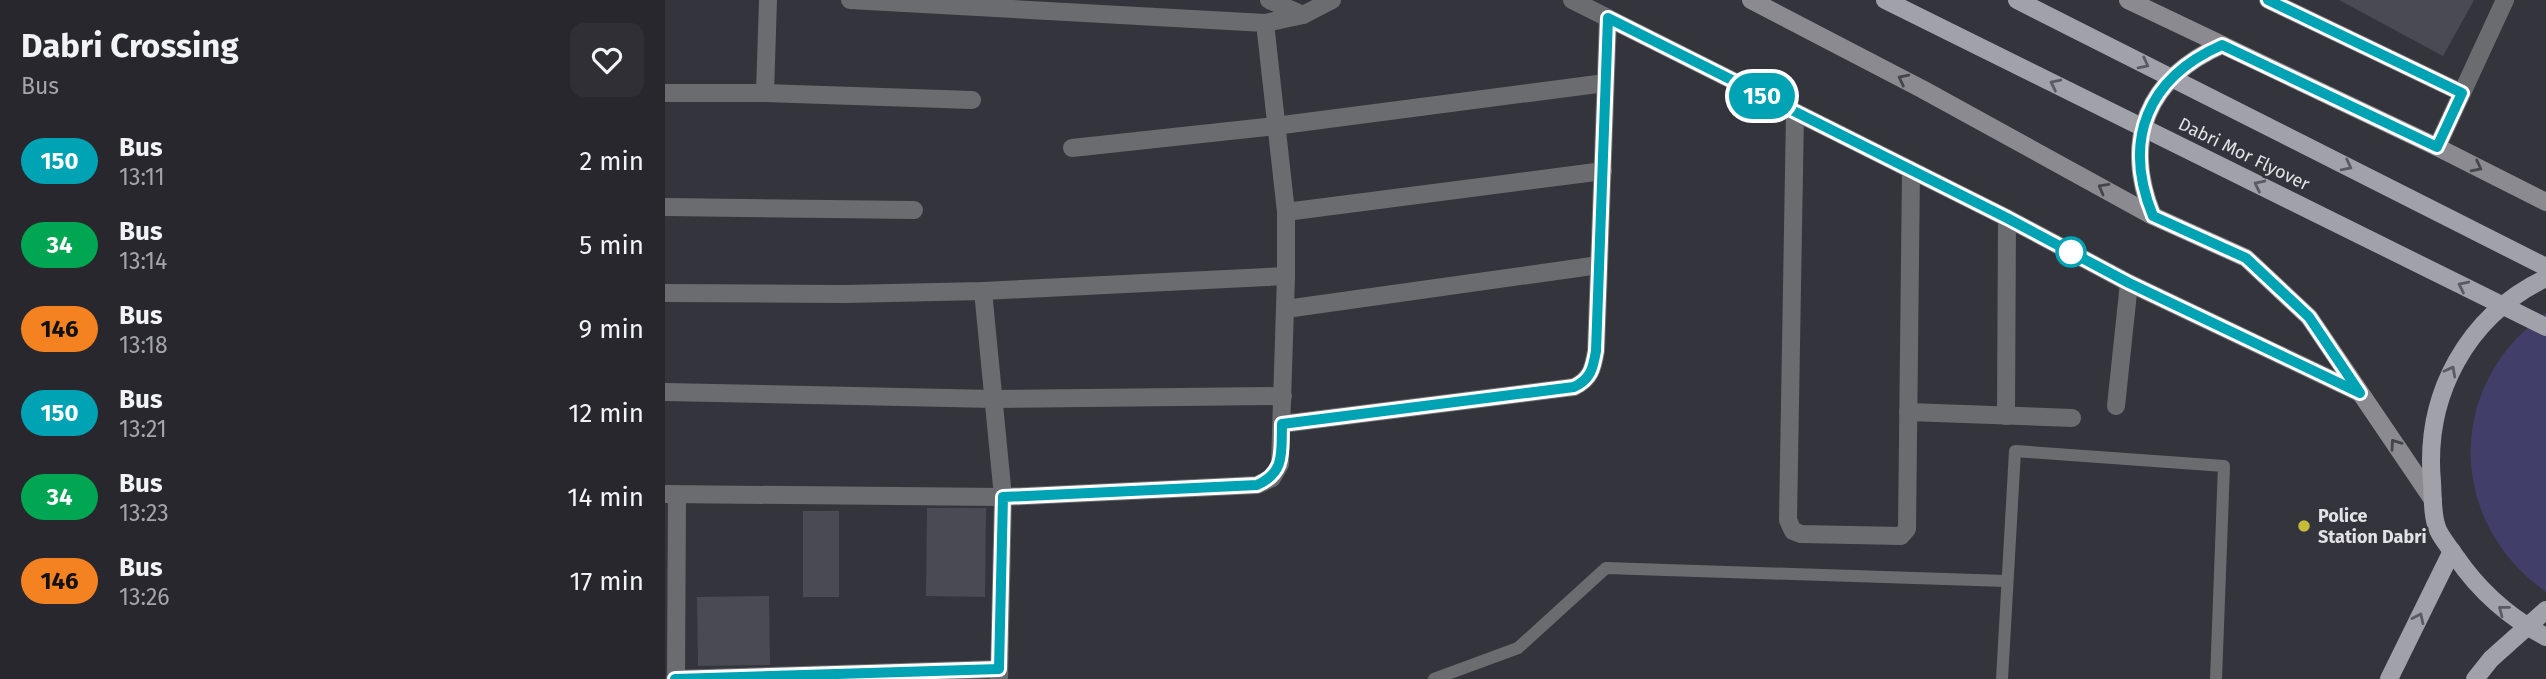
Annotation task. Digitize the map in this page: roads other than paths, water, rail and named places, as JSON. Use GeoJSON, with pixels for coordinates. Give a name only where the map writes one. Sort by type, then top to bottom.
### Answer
{"type":"FeatureCollection","features":[{"type":"Feature","properties":{"kind":"main road"},"geometry":{"type":"LineString","coordinates":[[1751,0],[1922,89],[2153,216],[2246,258],[2309,317],[2433,500]]}},
{"type":"Feature","properties":{"kind":"main road","name":"Dabri Mor Flyover"},"geometry":{"type":"LineString","coordinates":[[1885,0],[2546,327]]}},
{"type":"Feature","properties":{"kind":"main road","name":"Dabri Mor Flyover"},"geometry":{"type":"LineString","coordinates":[[2017,0],[2546,267]]}},
{"type":"Feature","properties":{"kind":"main road"},"geometry":{"type":"LineString","coordinates":[[2129,0],[2546,202]]}},
{"type":"Feature","properties":{"kind":"main road"},"geometry":{"type":"LineString","coordinates":[[2153,216],[2143,191],[2139,166],[2140,140],[2147,114],[2159,91],[2177,72],[2198,56],[2222,45]]}},
{"type":"Feature","properties":{"kind":"main road"},"geometry":{"type":"LineString","coordinates":[[2546,278],[2523,289],[2491,314],[2464,345],[2445,382],[2433,421],[2430,462],[2437,529],[2491,601],[2520,623],[2546,637]]}},
{"type":"Feature","properties":{"kind":"main road"},"geometry":{"type":"LineString","coordinates":[[2389,679],[2452,551]]}},
{"type":"Feature","properties":{"kind":"main road"},"geometry":{"type":"LineString","coordinates":[[2475,679],[2491,659],[2546,610]]}},
{"type":"Feature","properties":{"kind":"street"},"geometry":{"type":"LineString","coordinates":[[765,93],[768,0]]}},
{"type":"Feature","properties":{"kind":"street"},"geometry":{"type":"LineString","coordinates":[[850,0],[1265,23],[1303,15],[1332,0]]}},
{"type":"Feature","properties":{"kind":"street"},"geometry":{"type":"LineString","coordinates":[[1269,0],[1303,15]]}},
{"type":"Feature","properties":{"kind":"street"},"geometry":{"type":"LineString","coordinates":[[1571,0],[2007,218],[2129,283],[2360,393]]}},
{"type":"Feature","properties":{"kind":"street"},"geometry":{"type":"LineString","coordinates":[[2268,0],[2462,93]]}},
{"type":"Feature","properties":{"kind":"street"},"geometry":{"type":"LineString","coordinates":[[2437,147],[2505,0]]}},
{"type":"Feature","properties":{"kind":"street"},"geometry":{"type":"LineString","coordinates":[[1282,424],[1574,387],[1586,381],[1593,369],[1596,351],[1608,18]]}},
{"type":"Feature","properties":{"kind":"street"},"geometry":{"type":"LineString","coordinates":[[983,291],[1003,497],[999,674],[675,679],[671,495],[1003,497],[1257,485],[1272,478],[1280,464],[1286,309],[1286,212],[1265,23]]}},
{"type":"Feature","properties":{"kind":"street"},"geometry":{"type":"LineString","coordinates":[[1072,148],[1275,126],[1605,83]]}},
{"type":"Feature","properties":{"kind":"street"},"geometry":{"type":"LineString","coordinates":[[665,93],[765,93],[972,100]]}},
{"type":"Feature","properties":{"kind":"street"},"geometry":{"type":"LineString","coordinates":[[1795,113],[1788,520],[1793,531],[1901,536],[1907,529],[1911,170]]}},
{"type":"Feature","properties":{"kind":"street"},"geometry":{"type":"LineString","coordinates":[[1286,212],[1603,171]]}},
{"type":"Feature","properties":{"kind":"street"},"geometry":{"type":"LineString","coordinates":[[665,207],[914,210]]}},
{"type":"Feature","properties":{"kind":"street"},"geometry":{"type":"LineString","coordinates":[[2006,416],[2007,218]]}},
{"type":"Feature","properties":{"kind":"street"},"geometry":{"type":"LineString","coordinates":[[1286,309],[1599,265]]}},
{"type":"Feature","properties":{"kind":"street"},"geometry":{"type":"LineString","coordinates":[[665,293],[845,294],[983,291],[1286,276]]}},
{"type":"Feature","properties":{"kind":"street"},"geometry":{"type":"LineString","coordinates":[[2116,406],[2129,283]]}},
{"type":"Feature","properties":{"kind":"street"},"geometry":{"type":"LineString","coordinates":[[665,392],[994,400],[1283,396]]}},
{"type":"Feature","properties":{"kind":"street"},"geometry":{"type":"LineString","coordinates":[[1908,412],[2072,418]]}},
{"type":"Feature","properties":{"kind":"lane"},"geometry":{"type":"LineString","coordinates":[[2002,679],[2015,452],[2224,466],[2216,679]]}},
{"type":"Feature","properties":{"kind":"lane"},"geometry":{"type":"LineString","coordinates":[[1434,679],[1518,648],[1606,568],[2006,581]]}},
{"type":"Feature","properties":{"kind":"place","name":"Police Station Dabri"},"geometry":{"type":"Point","coordinates":[2304,526]}}]}
